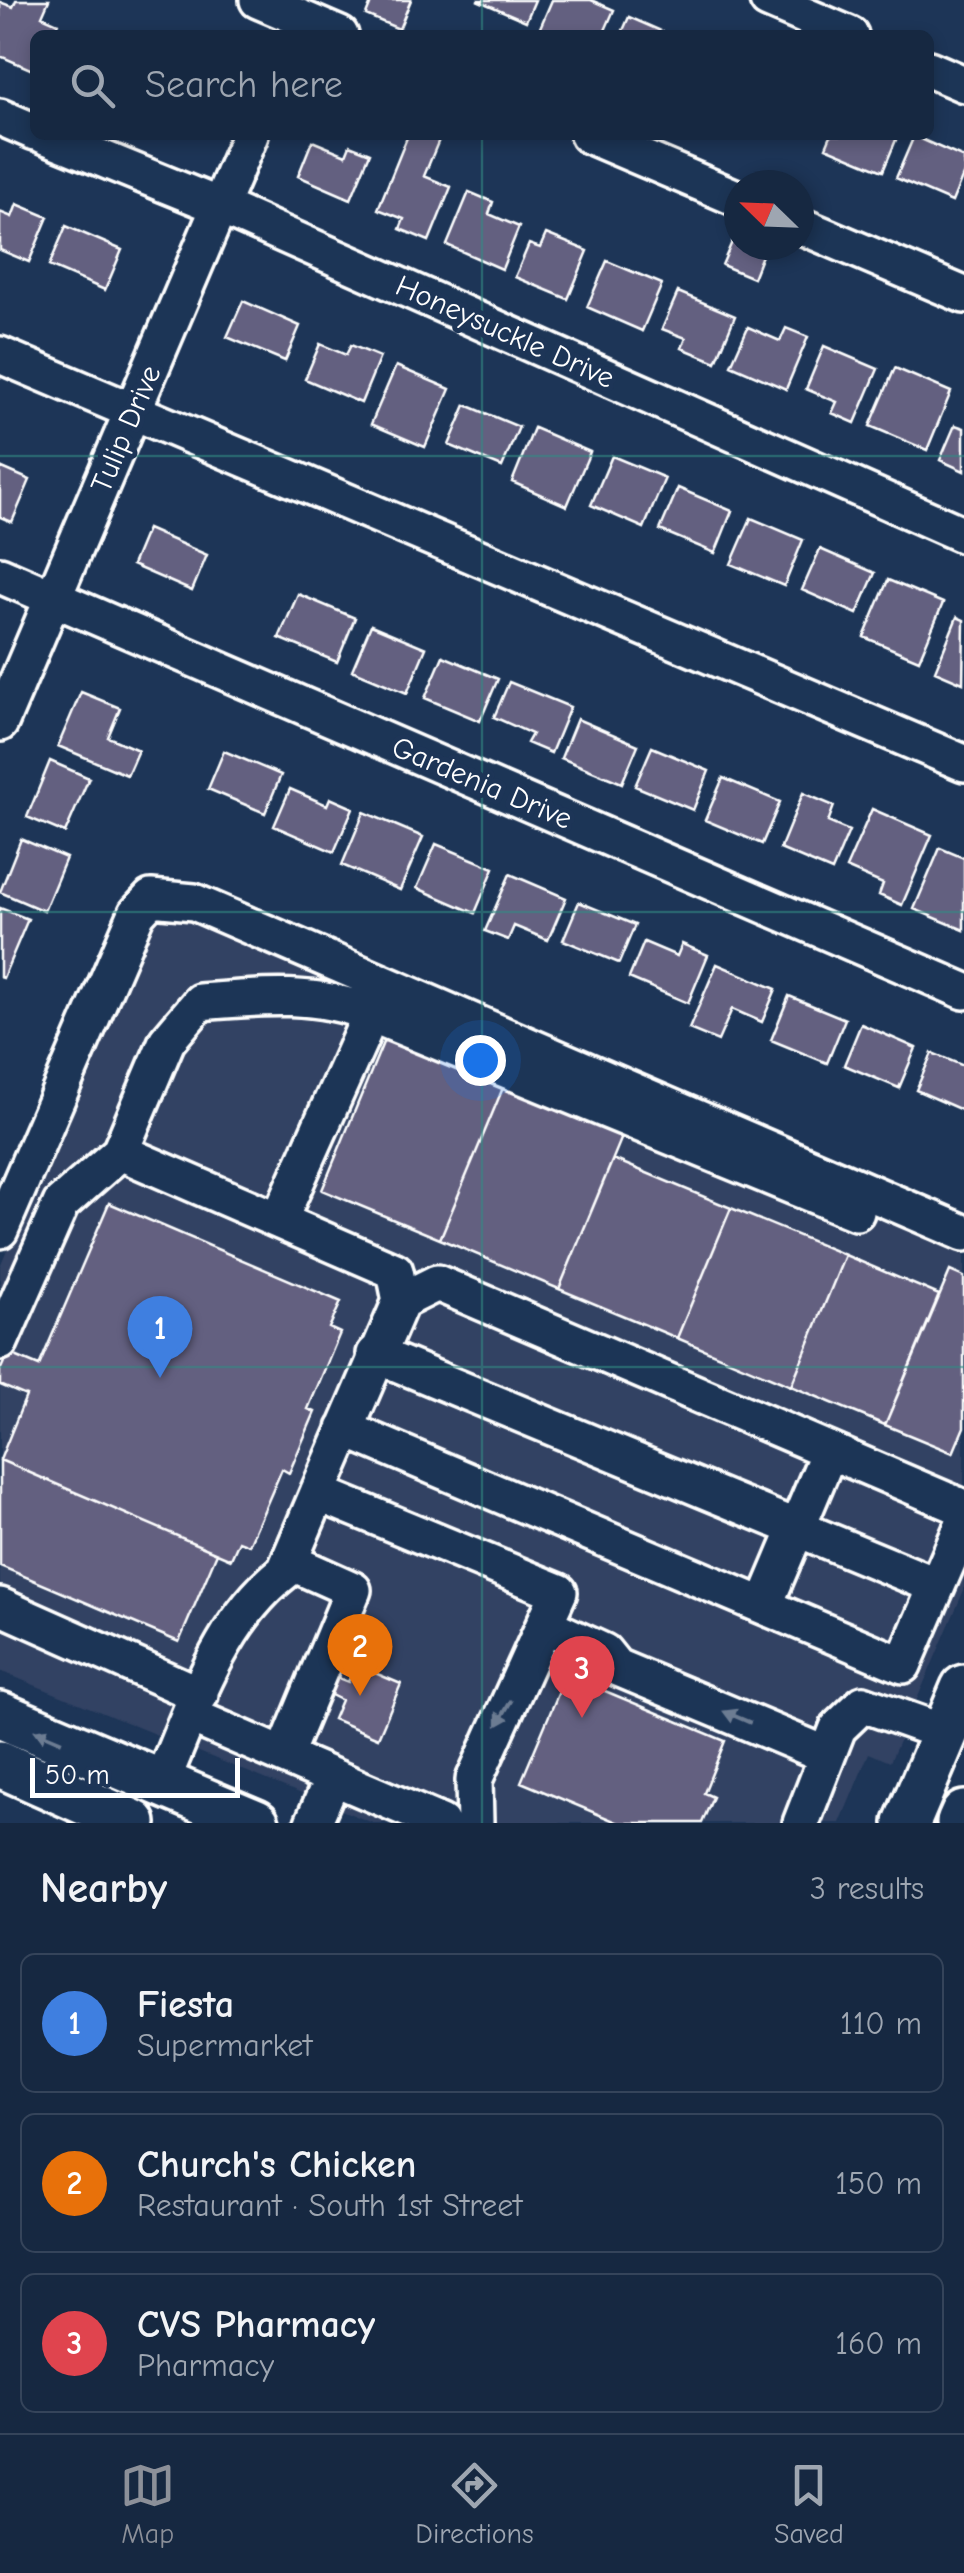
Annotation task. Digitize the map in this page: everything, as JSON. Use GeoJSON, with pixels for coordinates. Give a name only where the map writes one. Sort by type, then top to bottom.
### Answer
{"type":"FeatureCollection","features":[{"type":"Feature","properties":{"kind":"main road"},"geometry":{"type":"LineString","coordinates":[[907,1823],[964,1688]]}},
{"type":"Feature","properties":{"kind":"main road"},"geometry":{"type":"LineString","coordinates":[[0,1715],[154,1803],[256,1823]]}},
{"type":"Feature","properties":{"kind":"main road"},"geometry":{"type":"LineString","coordinates":[[0,1764],[133,1823]]}},
{"type":"Feature","properties":{"kind":"main road"},"geometry":{"type":"LineString","coordinates":[[960,1823],[964,1814]]}},
{"type":"Feature","properties":{"kind":"street"},"geometry":{"type":"LineString","coordinates":[[258,0],[328,30]]}},
{"type":"Feature","properties":{"kind":"street"},"geometry":{"type":"LineString","coordinates":[[768,0],[838,30]]}},
{"type":"Feature","properties":{"kind":"street"},"geometry":{"type":"LineString","coordinates":[[934,71],[964,84]]}},
{"type":"Feature","properties":{"kind":"street"},"geometry":{"type":"LineString","coordinates":[[0,118],[30,130]]}},
{"type":"Feature","properties":{"kind":"street","name":"Honeysuckle Drive"},"geometry":{"type":"LineString","coordinates":[[56,140],[220,206],[964,535]]}},
{"type":"Feature","properties":{"kind":"street","name":"Tulip Drive"},"geometry":{"type":"LineString","coordinates":[[0,723],[248,140]]}},
{"type":"Feature","properties":{"kind":"street"},"geometry":{"type":"LineString","coordinates":[[600,140],[724,193]]}},
{"type":"Feature","properties":{"kind":"street"},"geometry":{"type":"LineString","coordinates":[[814,230],[964,294]]}},
{"type":"Feature","properties":{"kind":"street"},"geometry":{"type":"LineString","coordinates":[[0,355],[964,763]]}},
{"type":"Feature","properties":{"kind":"street","name":"Gardenia Drive"},"geometry":{"type":"LineString","coordinates":[[0,575],[964,991]]}},
{"type":"Feature","properties":{"kind":"street"},"geometry":{"type":"LineString","coordinates":[[0,1230],[137,913],[151,898],[170,896],[194,902],[964,1233]]}},
{"type":"Feature","properties":{"kind":"street"},"geometry":{"type":"LineString","coordinates":[[0,1342],[61,1204],[120,1152],[167,1041],[200,1002],[272,996],[341,1002],[964,1256]]}},
{"type":"Feature","properties":{"kind":"street"},"geometry":{"type":"LineString","coordinates":[[280,1220],[371,1014]]}},
{"type":"Feature","properties":{"kind":"street"},"geometry":{"type":"LineString","coordinates":[[120,1152],[395,1271],[401,1302]]}},
{"type":"Feature","properties":{"kind":"street"},"geometry":{"type":"LineString","coordinates":[[285,1571],[375,1354],[401,1302],[437,1284],[964,1508]]}},
{"type":"Feature","properties":{"kind":"street"},"geometry":{"type":"LineString","coordinates":[[375,1354],[937,1586]]}},
{"type":"Feature","properties":{"kind":"street"},"geometry":{"type":"LineString","coordinates":[[344,1428],[902,1664],[964,1523]]}},
{"type":"Feature","properties":{"kind":"street"},"geometry":{"type":"LineString","coordinates":[[764,1606],[829,1452]]}},
{"type":"Feature","properties":{"kind":"street"},"geometry":{"type":"LineString","coordinates":[[318,1493],[559,1592],[474,1780],[475,1823]]}},
{"type":"Feature","properties":{"kind":"street"},"geometry":{"type":"LineString","coordinates":[[154,1803],[224,1640],[266,1583],[295,1564],[353,1590],[284,1756]]}},
{"type":"Feature","properties":{"kind":"street"},"geometry":{"type":"LineString","coordinates":[[0,1606],[284,1756],[441,1823]]}},
{"type":"Feature","properties":{"kind":"street"},"geometry":{"type":"LineString","coordinates":[[545,1625],[604,1652],[616,1667],[827,1755]]}},
{"type":"Feature","properties":{"kind":"street"},"geometry":{"type":"LineString","coordinates":[[801,1823],[838,1728],[863,1704],[882,1656]]}},
{"type":"Feature","properties":{"kind":"street"},"geometry":{"type":"LineString","coordinates":[[863,1704],[945,1734]]}},
{"type":"Feature","properties":{"kind":"street"},"geometry":{"type":"LineString","coordinates":[[313,1823],[333,1777]]}},
{"type":"Feature","properties":{"kind":"shaded area"},"geometry":{"type":"Polygon","coordinates":[[[171,912],[964,1246],[964,1590],[890,1762],[869,1753],[840,1823],[373,1823],[0,1671],[0,1266],[149,922],[171,912]]]}},
{"type":"Feature","properties":{"kind":"building"},"geometry":{"type":"Polygon","coordinates":[[[16,0],[49,0],[42,16],[58,23],[54,30],[30,30],[30,69],[0,56],[0,2],[13,7],[16,0]]]}},
{"type":"Feature","properties":{"kind":"building"},"geometry":{"type":"Polygon","coordinates":[[[372,0],[411,0],[399,29],[366,15],[372,0]]]}},
{"type":"Feature","properties":{"kind":"building"},"geometry":{"type":"Polygon","coordinates":[[[477,0],[535,0],[526,21],[477,0]]]}},
{"type":"Feature","properties":{"kind":"building"},"geometry":{"type":"Polygon","coordinates":[[[552,0],[591,0],[614,10],[605,30],[539,30],[552,0]]]}},
{"type":"Feature","properties":{"kind":"building"},"geometry":{"type":"Polygon","coordinates":[[[629,17],[659,30],[623,30],[629,17]]]}},
{"type":"Feature","properties":{"kind":"building"},"geometry":{"type":"Polygon","coordinates":[[[406,140],[439,140],[424,176],[451,187],[429,241],[400,229],[404,219],[378,209],[406,140]]]}},
{"type":"Feature","properties":{"kind":"building"},"geometry":{"type":"Polygon","coordinates":[[[829,140],[896,140],[883,171],[826,147],[829,140]]]}},
{"type":"Feature","properties":{"kind":"building"},"geometry":{"type":"Polygon","coordinates":[[[912,140],[923,140],[964,158],[964,173],[952,202],[896,178],[912,140]]]}},
{"type":"Feature","properties":{"kind":"building"},"geometry":{"type":"Polygon","coordinates":[[[312,141],[346,155],[350,145],[370,153],[351,199],[298,176],[312,141]]]}},
{"type":"Feature","properties":{"kind":"building"},"geometry":{"type":"Polygon","coordinates":[[[469,192],[493,202],[489,214],[519,227],[502,269],[447,245],[469,192]]]}},
{"type":"Feature","properties":{"kind":"building"},"geometry":{"type":"Polygon","coordinates":[[[17,204],[48,217],[29,262],[0,250],[0,212],[12,217],[17,204]]]}},
{"type":"Feature","properties":{"kind":"building"},"geometry":{"type":"Polygon","coordinates":[[[66,226],[122,250],[105,290],[49,266],[66,226]]]}},
{"type":"Feature","properties":{"kind":"building"},"geometry":{"type":"Polygon","coordinates":[[[546,234],[588,251],[568,299],[515,277],[529,244],[540,248],[546,234]]]}},
{"type":"Feature","properties":{"kind":"building"},"geometry":{"type":"Polygon","coordinates":[[[724,260],[760,260],[753,278],[722,265],[724,260]]]}},
{"type":"Feature","properties":{"kind":"building"},"geometry":{"type":"Polygon","coordinates":[[[607,261],[662,284],[642,331],[587,307],[607,261]]]}},
{"type":"Feature","properties":{"kind":"building"},"geometry":{"type":"Polygon","coordinates":[[[678,292],[735,316],[716,362],[682,348],[686,338],[662,329],[678,292]]]}},
{"type":"Feature","properties":{"kind":"building"},"geometry":{"type":"Polygon","coordinates":[[[243,301],[300,326],[285,361],[227,337],[243,301]]]}},
{"type":"Feature","properties":{"kind":"building"},"geometry":{"type":"Polygon","coordinates":[[[748,327],[780,341],[786,328],[808,337],[786,389],[731,365],[748,327]]]}},
{"type":"Feature","properties":{"kind":"building"},"geometry":{"type":"Polygon","coordinates":[[[320,344],[346,355],[351,345],[380,357],[361,403],[305,379],[320,344]]]}},
{"type":"Feature","properties":{"kind":"building"},"geometry":{"type":"Polygon","coordinates":[[[824,346],[878,369],[855,423],[832,413],[837,402],[806,389],[824,346]]]}},
{"type":"Feature","properties":{"kind":"building"},"geometry":{"type":"Polygon","coordinates":[[[396,366],[450,389],[425,447],[371,424],[396,366]]]}},
{"type":"Feature","properties":{"kind":"building"},"geometry":{"type":"Polygon","coordinates":[[[895,368],[951,392],[927,450],[870,426],[895,368]]]}},
{"type":"Feature","properties":{"kind":"building"},"geometry":{"type":"Polygon","coordinates":[[[466,405],[519,427],[502,467],[449,445],[466,405]]]}},
{"type":"Feature","properties":{"kind":"building"},"geometry":{"type":"Polygon","coordinates":[[[955,425],[964,428],[964,471],[940,460],[955,425]]]}},
{"type":"Feature","properties":{"kind":"building"},"geometry":{"type":"Polygon","coordinates":[[[534,428],[590,452],[567,506],[512,482],[534,428]]]}},
{"type":"Feature","properties":{"kind":"building"},"geometry":{"type":"Polygon","coordinates":[[[612,456],[665,478],[644,528],[591,505],[612,456]]]}},
{"type":"Feature","properties":{"kind":"building"},"geometry":{"type":"Polygon","coordinates":[[[0,467],[30,480],[12,522],[0,517],[0,467]]]}},
{"type":"Feature","properties":{"kind":"building"},"geometry":{"type":"Polygon","coordinates":[[[678,488],[732,511],[715,553],[660,530],[678,488]]]}},
{"type":"Feature","properties":{"kind":"building"},"geometry":{"type":"Polygon","coordinates":[[[751,518],[803,540],[784,586],[731,564],[751,518]]]}},
{"type":"Feature","properties":{"kind":"building"},"geometry":{"type":"Polygon","coordinates":[[[147,529],[207,555],[192,591],[132,565],[147,529]]]}},
{"type":"Feature","properties":{"kind":"building"},"geometry":{"type":"Polygon","coordinates":[[[820,549],[875,573],[857,614],[802,590],[820,549]]]}},
{"type":"Feature","properties":{"kind":"building"},"geometry":{"type":"Polygon","coordinates":[[[888,580],[943,603],[919,660],[864,637],[888,580]]]}},
{"type":"Feature","properties":{"kind":"building"},"geometry":{"type":"Polygon","coordinates":[[[298,594],[355,618],[337,662],[279,638],[298,594]]]}},
{"type":"Feature","properties":{"kind":"building"},"geometry":{"type":"Polygon","coordinates":[[[957,617],[964,620],[963,683],[935,671],[957,617]]]}},
{"type":"Feature","properties":{"kind":"building"},"geometry":{"type":"Polygon","coordinates":[[[371,625],[426,648],[407,693],[352,670],[371,625]]]}},
{"type":"Feature","properties":{"kind":"building"},"geometry":{"type":"Polygon","coordinates":[[[443,656],[498,679],[480,721],[425,698],[443,656]]]}},
{"type":"Feature","properties":{"kind":"building"},"geometry":{"type":"Polygon","coordinates":[[[509,682],[570,707],[551,753],[527,743],[532,734],[494,717],[509,682]]]}},
{"type":"Feature","properties":{"kind":"building"},"geometry":{"type":"Polygon","coordinates":[[[81,692],[120,708],[108,737],[138,750],[127,775],[58,746],[81,692]]]}},
{"type":"Feature","properties":{"kind":"building"},"geometry":{"type":"Polygon","coordinates":[[[577,719],[638,745],[622,783],[561,758],[577,719]]]}},
{"type":"Feature","properties":{"kind":"building"},"geometry":{"type":"Polygon","coordinates":[[[652,747],[709,771],[693,810],[635,786],[652,747]]]}},
{"type":"Feature","properties":{"kind":"building"},"geometry":{"type":"Polygon","coordinates":[[[224,751],[281,775],[265,813],[208,789],[224,751]]]}},
{"type":"Feature","properties":{"kind":"building"},"geometry":{"type":"Polygon","coordinates":[[[50,761],[89,778],[65,833],[27,817],[50,761]]]}},
{"type":"Feature","properties":{"kind":"building"},"geometry":{"type":"Polygon","coordinates":[[[723,778],[780,802],[762,844],[705,820],[723,778]]]}},
{"type":"Feature","properties":{"kind":"building"},"geometry":{"type":"Polygon","coordinates":[[[290,789],[327,805],[330,798],[353,808],[334,852],[274,826],[290,789]]]}},
{"type":"Feature","properties":{"kind":"building"},"geometry":{"type":"Polygon","coordinates":[[[803,793],[834,806],[828,822],[849,831],[832,871],[780,849],[803,793]]]}},
{"type":"Feature","properties":{"kind":"building"},"geometry":{"type":"Polygon","coordinates":[[[872,809],[932,835],[902,905],[879,895],[883,884],[846,868],[872,809]]]}},
{"type":"Feature","properties":{"kind":"building"},"geometry":{"type":"Polygon","coordinates":[[[364,812],[423,837],[400,890],[342,865],[364,812]]]}},
{"type":"Feature","properties":{"kind":"building"},"geometry":{"type":"Polygon","coordinates":[[[21,839],[66,858],[44,911],[0,892],[21,839]]]}},
{"type":"Feature","properties":{"kind":"building"},"geometry":{"type":"Polygon","coordinates":[[[436,844],[494,868],[475,913],[417,888],[436,844]]]}},
{"type":"Feature","properties":{"kind":"building"},"geometry":{"type":"Polygon","coordinates":[[[940,848],[964,858],[964,930],[914,909],[940,848]]]}},
{"type":"Feature","properties":{"kind":"building"},"geometry":{"type":"Polygon","coordinates":[[[510,874],[566,898],[548,940],[514,926],[508,940],[485,931],[510,874]]]}},
{"type":"Feature","properties":{"kind":"building"},"geometry":{"type":"Polygon","coordinates":[[[579,902],[635,925],[619,963],[563,940],[579,902]]]}},
{"type":"Feature","properties":{"kind":"building"},"geometry":{"type":"Polygon","coordinates":[[[0,908],[28,919],[3,978],[0,977],[0,908]]]}},
{"type":"Feature","properties":{"kind":"building"},"geometry":{"type":"Polygon","coordinates":[[[644,942],[677,956],[682,944],[708,955],[688,1003],[629,978],[644,942]]]}},
{"type":"Feature","properties":{"kind":"building"},"geometry":{"type":"Polygon","coordinates":[[[717,964],[776,989],[762,1022],[732,1009],[718,1041],[689,1029],[717,964]]]}},
{"type":"Feature","properties":{"kind":"building"},"geometry":{"type":"Polygon","coordinates":[[[789,996],[845,1019],[827,1063],[771,1040],[789,996]]]}},
{"type":"Feature","properties":{"kind":"building"},"geometry":{"type":"Polygon","coordinates":[[[861,1024],[916,1048],[899,1088],[844,1065],[861,1024]]]}},
{"type":"Feature","properties":{"kind":"building"},"geometry":{"type":"Polygon","coordinates":[[[387,1033],[505,1083],[440,1239],[322,1190],[387,1033]]]}},
{"type":"Feature","properties":{"kind":"building"},"geometry":{"type":"Polygon","coordinates":[[[932,1053],[964,1066],[964,1111],[916,1090],[932,1053]]]}},
{"type":"Feature","properties":{"kind":"building"},"geometry":{"type":"Polygon","coordinates":[[[505,1083],[624,1132],[559,1289],[440,1239],[505,1083]]]}},
{"type":"Feature","properties":{"kind":"building"},"geometry":{"type":"Polygon","coordinates":[[[613,1159],[731,1208],[677,1338],[559,1289],[613,1159]]]}},
{"type":"Feature","properties":{"kind":"building"},"geometry":{"type":"Polygon","coordinates":[[[109,1203],[341,1302],[329,1328],[340,1333],[308,1409],[315,1412],[289,1473],[282,1469],[249,1545],[239,1541],[231,1559],[0,1460],[26,1396],[0,1385],[0,1371],[8,1353],[39,1366],[109,1203]]]}},
{"type":"Feature","properties":{"kind":"building"},"geometry":{"type":"Polygon","coordinates":[[[731,1208],[845,1255],[791,1386],[677,1338],[731,1208]]]}},
{"type":"Feature","properties":{"kind":"building"},"geometry":{"type":"Polygon","coordinates":[[[845,1255],[939,1295],[885,1425],[791,1386],[845,1255]]]}},
{"type":"Feature","properties":{"kind":"building"},"geometry":{"type":"Polygon","coordinates":[[[950,1271],[964,1277],[964,1427],[953,1453],[885,1425],[950,1271]]]}},
{"type":"Feature","properties":{"kind":"building"},"geometry":{"type":"Polygon","coordinates":[[[0,1460],[217,1553],[179,1642],[0,1566],[0,1460]]]}},
{"type":"Feature","properties":{"kind":"building"},"geometry":{"type":"Polygon","coordinates":[[[584,1653],[604,1661],[593,1686],[725,1741],[704,1793],[713,1797],[702,1823],[619,1823],[521,1782],[566,1675],[574,1678],[584,1653]]]}},
{"type":"Feature","properties":{"kind":"building"},"geometry":{"type":"Polygon","coordinates":[[[356,1665],[401,1684],[378,1738],[333,1719],[341,1700],[329,1694],[336,1677],[348,1682],[356,1665]]]}},
{"type":"Feature","properties":{"kind":"place","name":"Fiesta"},"geometry":{"type":"Point","coordinates":[160,1378]}},
{"type":"Feature","properties":{"kind":"place","name":"Church's Chicken"},"geometry":{"type":"Point","coordinates":[360,1696]}},
{"type":"Feature","properties":{"kind":"place","name":"CVS Pharmacy"},"geometry":{"type":"Point","coordinates":[582,1718]}}]}
